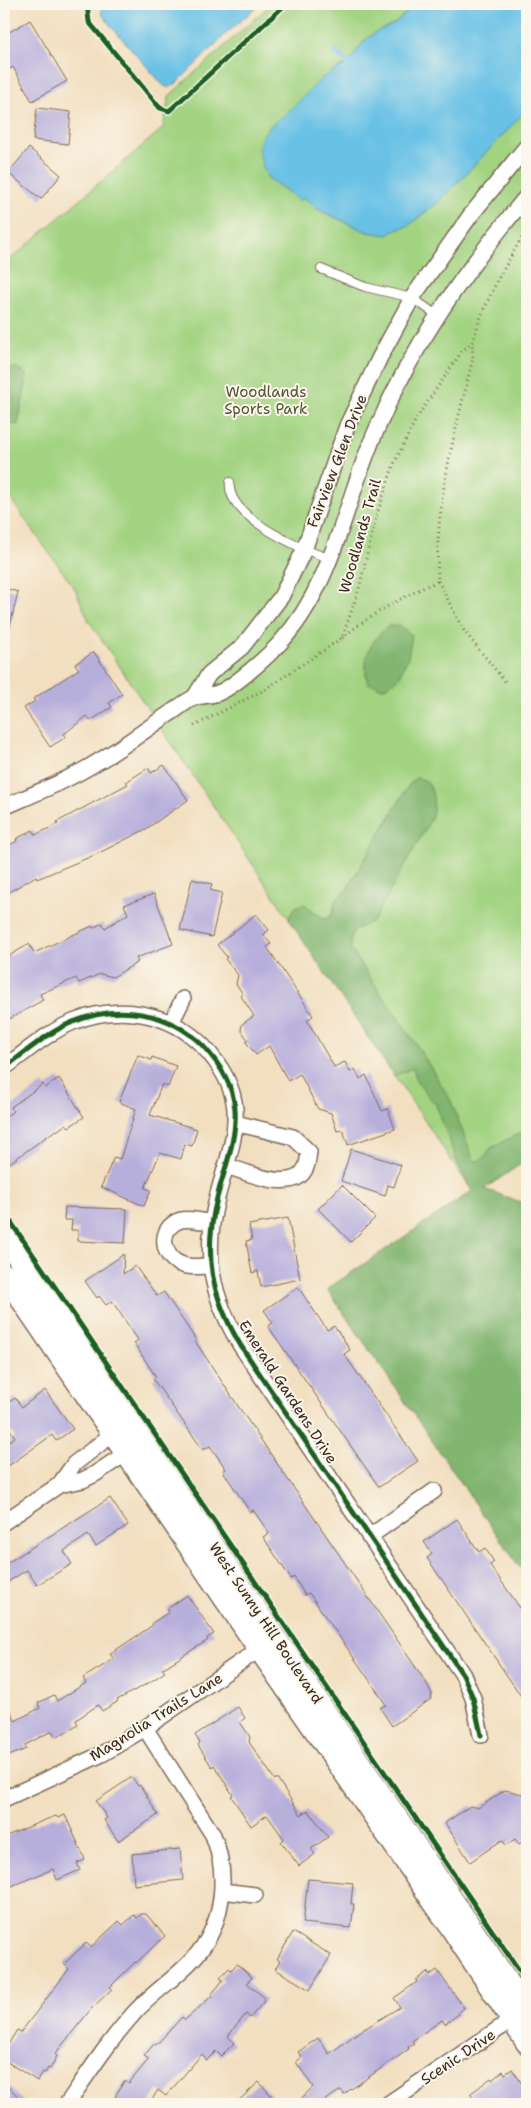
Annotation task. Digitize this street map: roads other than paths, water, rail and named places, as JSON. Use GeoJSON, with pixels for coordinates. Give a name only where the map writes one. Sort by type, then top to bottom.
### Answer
{"type":"FeatureCollection","features":[{"type":"Feature","properties":{"kind":"street","name":"Fairview Glen Drive"},"geometry":{"type":"LineString","coordinates":[[194,698],[209,674],[242,646],[281,597],[304,550],[347,426],[380,357],[412,298],[470,216],[527,146]]}},
{"type":"Feature","properties":{"kind":"street","name":"Fairview Glen Drive"},"geometry":{"type":"LineString","coordinates":[[4,808],[98,762],[194,698],[219,693],[254,668],[280,643],[302,615],[317,591],[331,559],[374,436],[390,397],[437,314],[487,244],[527,196]]}},
{"type":"Feature","properties":{"kind":"street"},"geometry":{"type":"LineString","coordinates":[[171,1023],[183,999]]}},
{"type":"Feature","properties":{"kind":"street","name":"Emerald Gardens Drive"},"geometry":{"type":"LineString","coordinates":[[4,1068],[52,1034],[74,1022],[116,1012],[149,1015],[171,1023],[194,1038],[222,1070],[235,1108],[227,1166],[217,1198],[209,1250],[210,1266],[216,1292],[232,1331],[463,1675],[473,1698],[481,1735]]}},
{"type":"Feature","properties":{"kind":"street"},"geometry":{"type":"LineString","coordinates":[[227,1166],[268,1180],[282,1181],[298,1178],[306,1168],[308,1152],[293,1137],[234,1122]]}},
{"type":"Feature","properties":{"kind":"street"},"geometry":{"type":"LineString","coordinates":[[210,1266],[183,1266],[170,1258],[166,1250],[164,1237],[171,1225],[183,1219],[212,1222]]}},
{"type":"Feature","properties":{"kind":"street","name":"West Sunny Hill Boulevard"},"geometry":{"type":"LineString","coordinates":[[4,1237],[134,1448],[523,2012],[527,2043]]}},
{"type":"Feature","properties":{"kind":"street","name":"West Sunny Hill Boulevard"},"geometry":{"type":"LineString","coordinates":[[4,1274],[121,1428]]}},
{"type":"Feature","properties":{"kind":"street"},"geometry":{"type":"LineString","coordinates":[[4,1522],[59,1485],[74,1464],[121,1428]]}},
{"type":"Feature","properties":{"kind":"street"},"geometry":{"type":"LineString","coordinates":[[59,1485],[83,1480],[134,1448]]}},
{"type":"Feature","properties":{"kind":"street"},"geometry":{"type":"LineString","coordinates":[[369,1537],[434,1491]]}},
{"type":"Feature","properties":{"kind":"street","name":"Magnolia Trails Lane"},"geometry":{"type":"LineString","coordinates":[[4,1800],[102,1754],[145,1728],[268,1644]]}},
{"type":"Feature","properties":{"kind":"street"},"geometry":{"type":"LineString","coordinates":[[67,2104],[90,2069],[136,2011],[200,1951],[215,1923],[222,1891],[221,1860],[213,1835],[145,1728]]}},
{"type":"Feature","properties":{"kind":"street"},"geometry":{"type":"LineString","coordinates":[[222,1891],[255,1895]]}},
{"type":"Feature","properties":{"kind":"street","name":"Scenic Drive"},"geometry":{"type":"LineString","coordinates":[[388,2104],[523,2012]]}},
{"type":"Feature","properties":{"kind":"lane"},"geometry":{"type":"LineString","coordinates":[[321,269],[365,287],[412,298],[437,314]]}},
{"type":"Feature","properties":{"kind":"lane"},"geometry":{"type":"LineString","coordinates":[[230,482],[229,492],[236,504],[251,518],[304,550],[331,559]]}},
{"type":"Feature","properties":{"kind":"water"},"geometry":{"type":"Polygon","coordinates":[[[101,4],[260,4],[227,33],[177,83],[169,88],[163,85],[111,26],[102,14],[101,4]]]}},
{"type":"Feature","properties":{"kind":"water"},"geometry":{"type":"Polygon","coordinates":[[[415,4],[527,4],[527,106],[517,120],[442,199],[408,226],[397,229],[388,235],[367,232],[317,209],[304,197],[301,201],[268,178],[262,165],[259,149],[261,138],[269,127],[289,111],[322,78],[348,63],[364,41],[376,32],[395,23],[415,4]]]}},
{"type":"Feature","properties":{"kind":"waterway"},"geometry":{"type":"LineString","coordinates":[[335,52],[348,63]]}},
{"type":"Feature","properties":{"kind":"park label","name":"Woodlands Sports Park"},"geometry":{"type":"Point","coordinates":[266,400]}}]}
